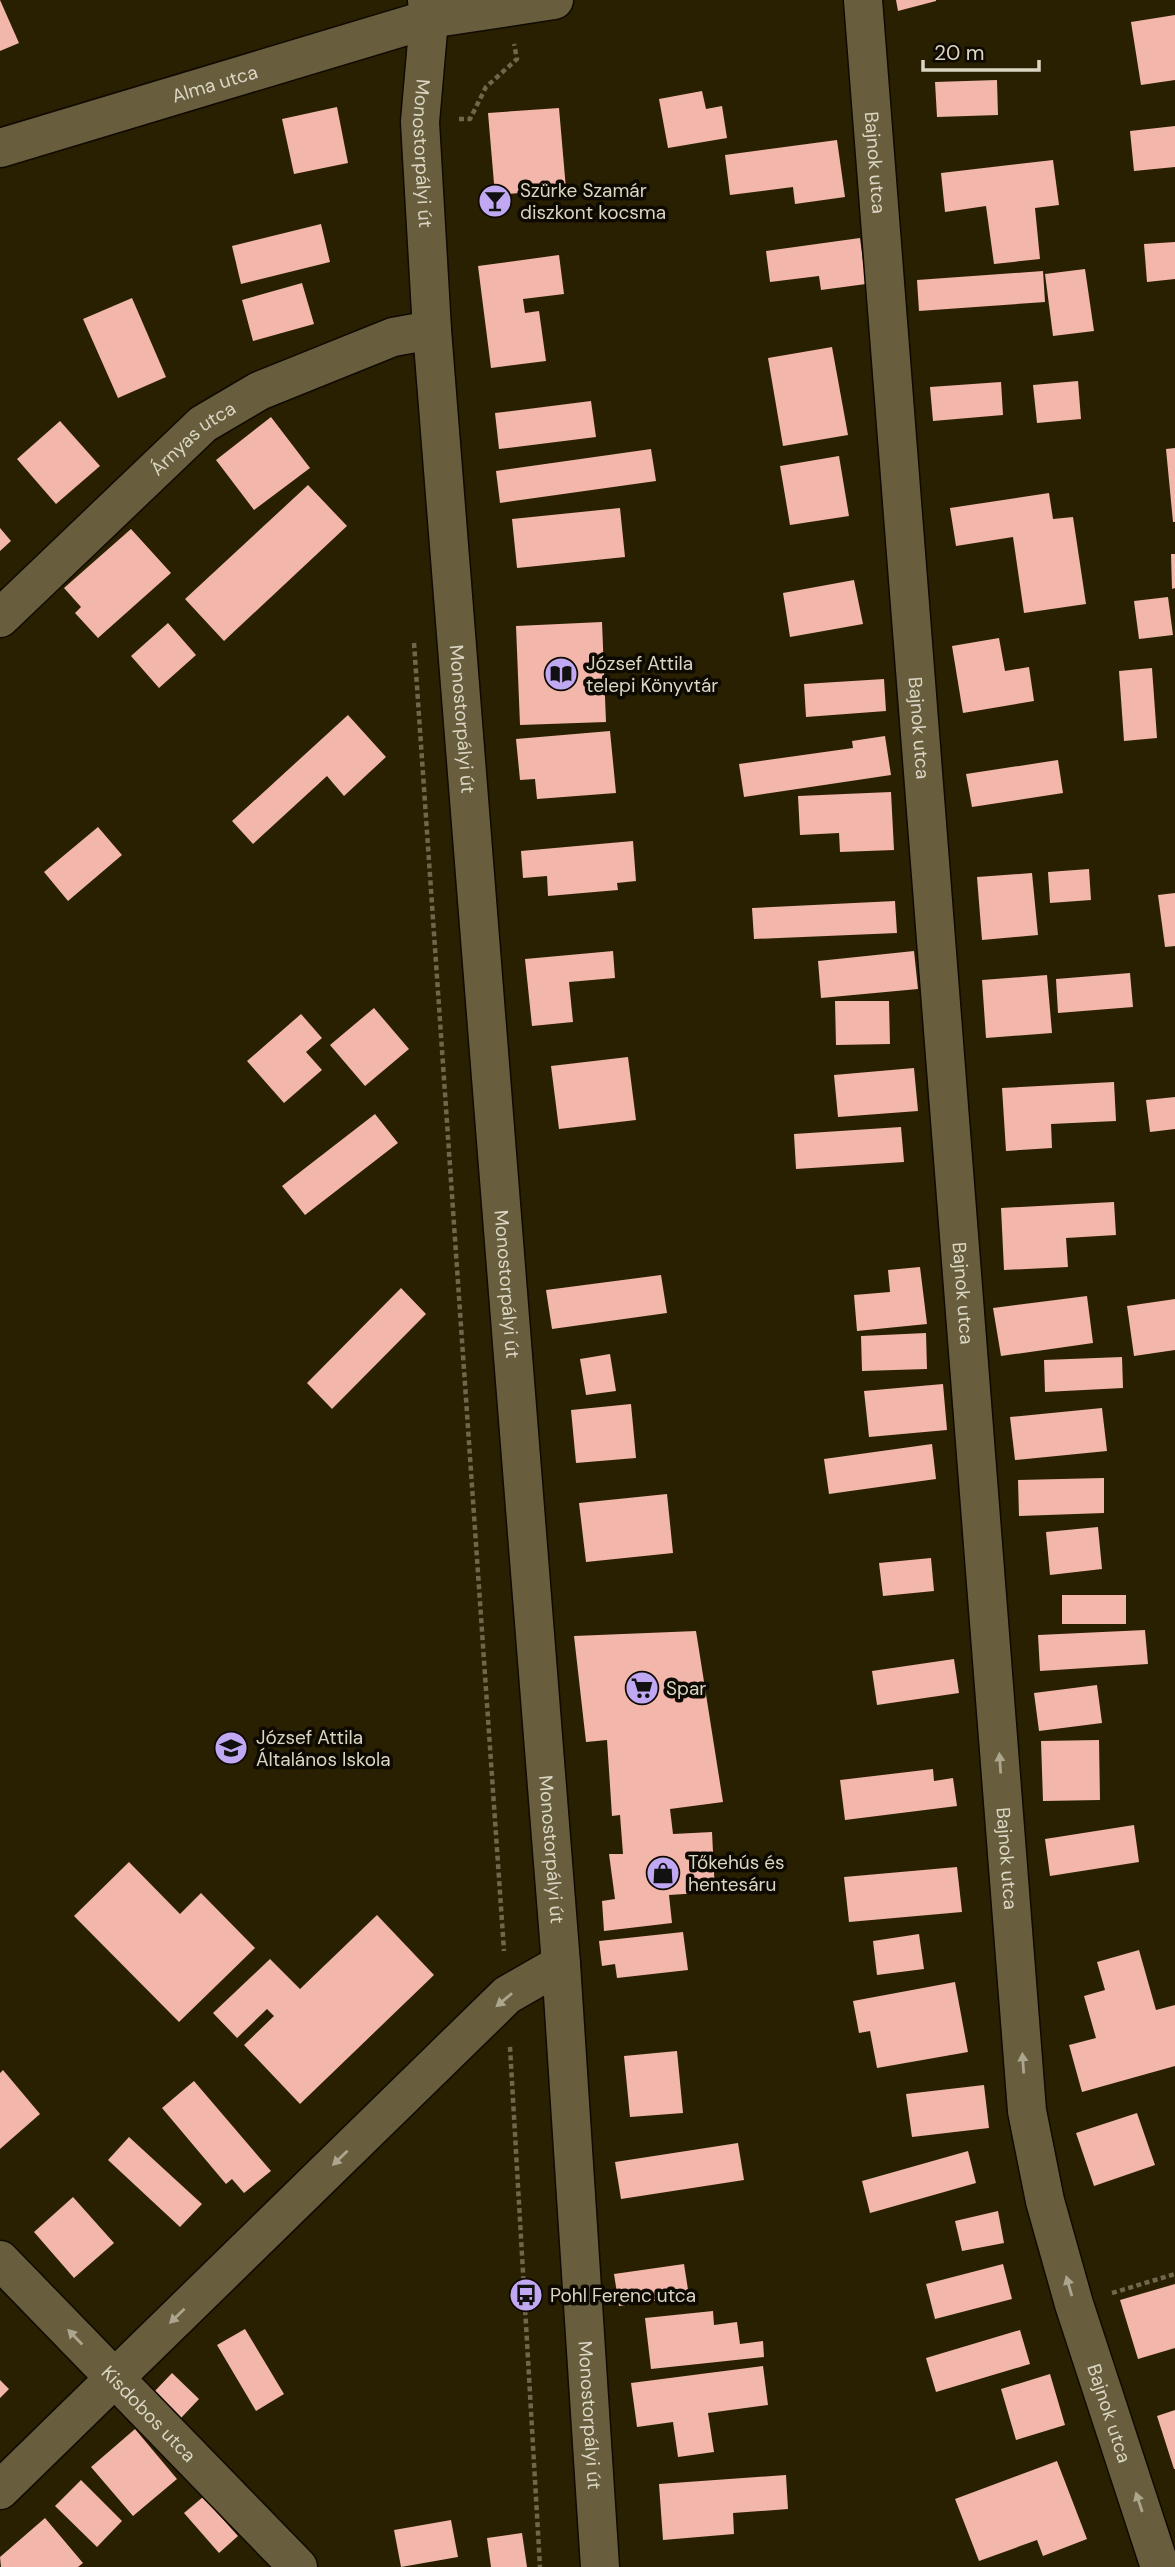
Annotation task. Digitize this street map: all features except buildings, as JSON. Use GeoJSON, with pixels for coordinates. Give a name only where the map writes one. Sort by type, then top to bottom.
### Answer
{"type":"FeatureCollection","features":[{"type":"Feature","properties":{"kind":"street","name":"Alma utca"},"geometry":{"type":"LineString","coordinates":[[0,148],[428,10],[554,0]]}},
{"type":"Feature","properties":{"kind":"street","name":"Bajnok utca"},"geometry":{"type":"LineString","coordinates":[[863,0],[1027,2111],[1045,2201],[1074,2304],[1160,2567]]}},
{"type":"Feature","properties":{"kind":"street","name":"Monostorpályi út"},"geometry":{"type":"LineString","coordinates":[[428,10],[420,122],[432,330],[561,1964],[600,2567]]}},
{"type":"Feature","properties":{"kind":"street","name":"Árnyas utca"},"geometry":{"type":"LineString","coordinates":[[0,618],[203,424],[271,386],[393,337],[432,330]]}},
{"type":"Feature","properties":{"kind":"street"},"geometry":{"type":"LineString","coordinates":[[0,2490],[118,2381],[507,1995],[561,1964]]}},
{"type":"Feature","properties":{"kind":"street","name":"Kisdobos utca"},"geometry":{"type":"LineString","coordinates":[[0,2260],[298,2567]]}},
{"type":"Feature","properties":{"kind":"path"},"geometry":{"type":"LineString","coordinates":[[470,119],[486,88],[517,59]]}},
{"type":"Feature","properties":{"kind":"path"},"geometry":{"type":"LineString","coordinates":[[413,630],[507,1995],[540,2567]]}},
{"type":"Feature","properties":{"kind":"path"},"geometry":{"type":"LineString","coordinates":[[1074,2304],[1175,2274]]}},
{"type":"Feature","properties":{"kind":"place","name":"Szürke Szamár diszkont kocsma"},"geometry":{"type":"Point","coordinates":[495,201]}},
{"type":"Feature","properties":{"kind":"place","name":"József Attila telepi Könyvtár"},"geometry":{"type":"Point","coordinates":[561,674]}},
{"type":"Feature","properties":{"kind":"place","name":"Spar"},"geometry":{"type":"Point","coordinates":[642,1688]}},
{"type":"Feature","properties":{"kind":"place","name":"József Attila Általános Iskola"},"geometry":{"type":"Point","coordinates":[231,1748]}},
{"type":"Feature","properties":{"kind":"place","name":"Tőkehús és hentesáru"},"geometry":{"type":"Point","coordinates":[663,1873]}},
{"type":"Feature","properties":{"kind":"place","name":"Pohl Ferenc utca"},"geometry":{"type":"Point","coordinates":[526,2295]}}]}
